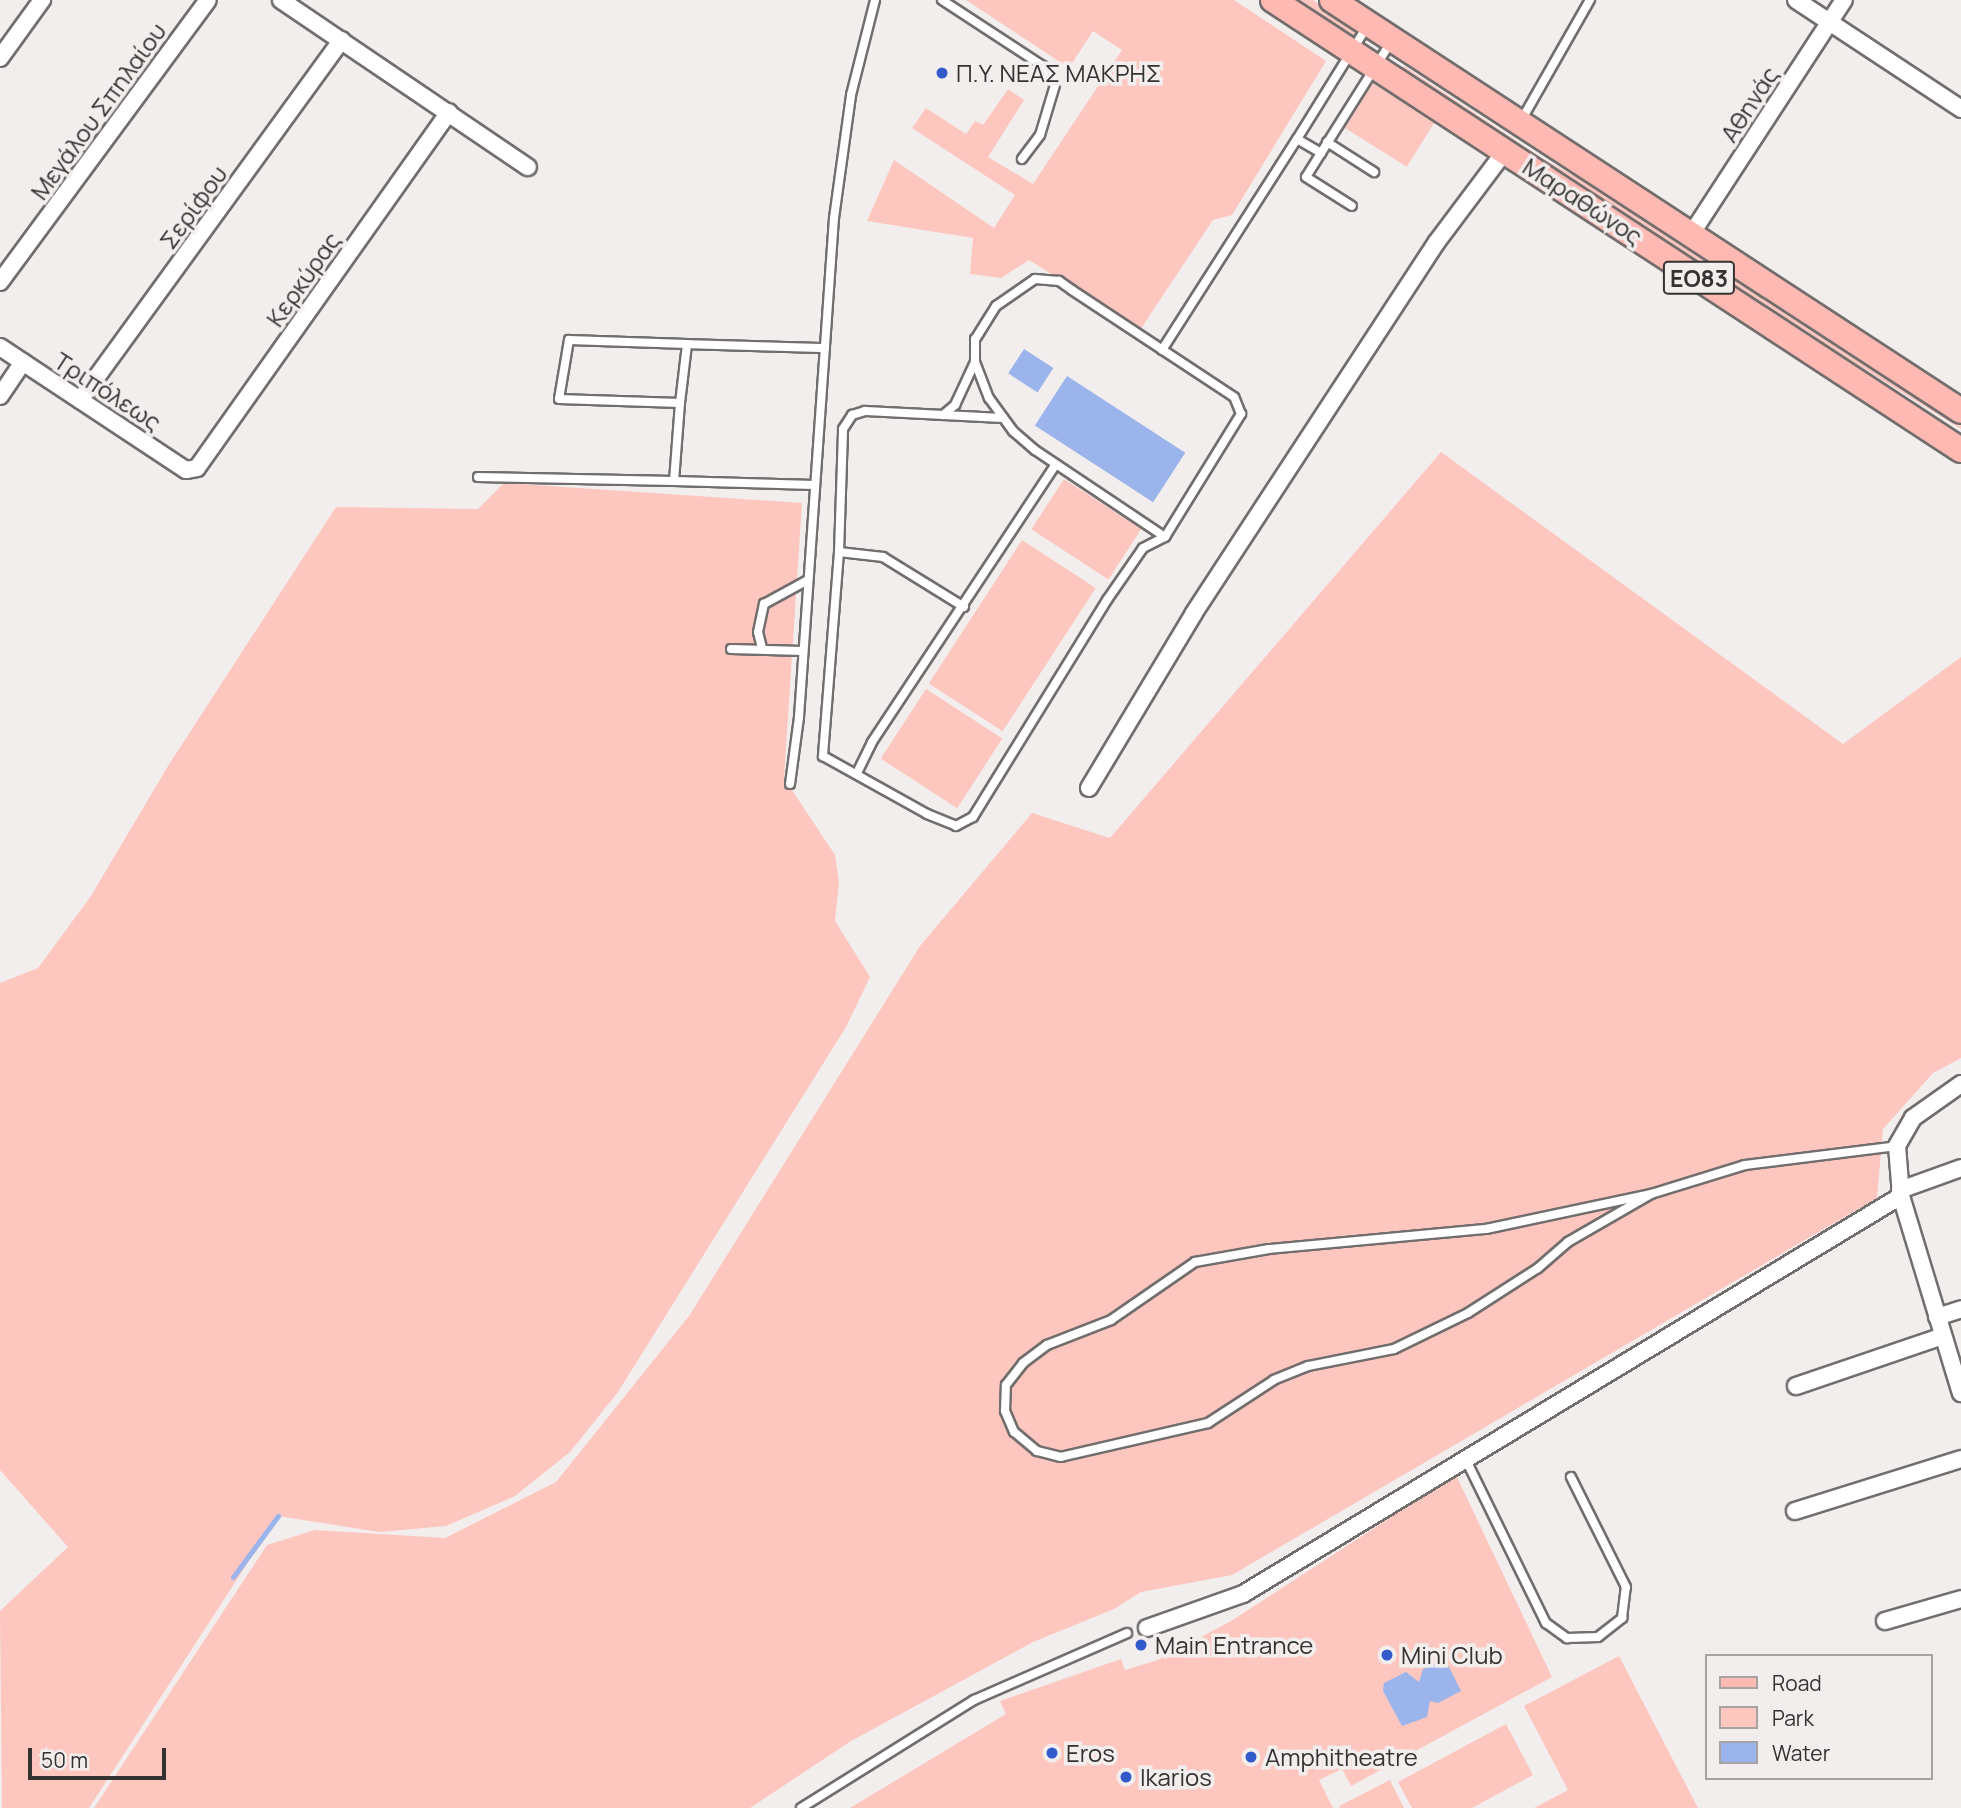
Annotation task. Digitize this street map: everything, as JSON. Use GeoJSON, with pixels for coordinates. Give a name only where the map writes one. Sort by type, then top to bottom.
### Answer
{"type":"FeatureCollection","features":[{"type":"Feature","properties":{"kind":"main road","name":"Μαραθώνος"},"geometry":{"type":"LineString","coordinates":[[1273,0],[1346,60],[1505,151],[1961,450]]}},
{"type":"Feature","properties":{"kind":"main road","name":"Μαραθώνος"},"geometry":{"type":"LineString","coordinates":[[1332,0],[1961,411]]}},
{"type":"Feature","properties":{"kind":"street"},"geometry":{"type":"LineString","coordinates":[[0,58],[42,0]]}},
{"type":"Feature","properties":{"kind":"street","name":"Μεγάλου Σπηλαίου"},"geometry":{"type":"LineString","coordinates":[[0,282],[208,0]]}},
{"type":"Feature","properties":{"kind":"street"},"geometry":{"type":"LineString","coordinates":[[281,0],[449,111],[528,167]]}},
{"type":"Feature","properties":{"kind":"street"},"geometry":{"type":"LineString","coordinates":[[1796,0],[1961,109]]}},
{"type":"Feature","properties":{"kind":"street","name":"Αθηνάς"},"geometry":{"type":"LineString","coordinates":[[1692,233],[1844,0]]}},
{"type":"Feature","properties":{"kind":"street","name":"Σερίφου"},"geometry":{"type":"LineString","coordinates":[[80,400],[342,40]]}},
{"type":"Feature","properties":{"kind":"street","name":"Κερκύρας"},"geometry":{"type":"LineString","coordinates":[[193,470],[449,111]]}},
{"type":"Feature","properties":{"kind":"street"},"geometry":{"type":"LineString","coordinates":[[1089,788],[1194,613],[1436,243],[1505,151]]}},
{"type":"Feature","properties":{"kind":"street","name":"Τριπόλεως"},"geometry":{"type":"LineString","coordinates":[[0,346],[80,400],[193,470]]}},
{"type":"Feature","properties":{"kind":"street"},"geometry":{"type":"LineString","coordinates":[[0,396],[23,362]]}},
{"type":"Feature","properties":{"kind":"street"},"geometry":{"type":"LineString","coordinates":[[1961,1084],[1913,1118],[1897,1146],[1900,1193],[1961,1393]]}},
{"type":"Feature","properties":{"kind":"street"},"geometry":{"type":"LineString","coordinates":[[1147,1628],[1243,1594],[1900,1193],[1961,1168]]}},
{"type":"Feature","properties":{"kind":"street"},"geometry":{"type":"LineString","coordinates":[[1937,1317],[1961,1308]]}},
{"type":"Feature","properties":{"kind":"street"},"geometry":{"type":"LineString","coordinates":[[1796,1387],[1943,1336]]}},
{"type":"Feature","properties":{"kind":"street"},"geometry":{"type":"LineString","coordinates":[[1795,1511],[1961,1459]]}},
{"type":"Feature","properties":{"kind":"street"},"geometry":{"type":"LineString","coordinates":[[1885,1621],[1961,1599]]}},
{"type":"Feature","properties":{"kind":"lane"},"geometry":{"type":"LineString","coordinates":[[790,784],[803,652],[842,153],[876,0]]}},
{"type":"Feature","properties":{"kind":"lane"},"geometry":{"type":"LineString","coordinates":[[942,0],[1043,66],[1055,85],[1053,103],[1040,135],[1022,159]]}},
{"type":"Feature","properties":{"kind":"lane"},"geometry":{"type":"LineString","coordinates":[[1520,121],[1590,0]]}},
{"type":"Feature","properties":{"kind":"lane"},"geometry":{"type":"LineString","coordinates":[[1162,350],[1369,24]]}},
{"type":"Feature","properties":{"kind":"lane"},"geometry":{"type":"LineString","coordinates":[[1352,206],[1306,177],[1393,39]]}},
{"type":"Feature","properties":{"kind":"lane"},"geometry":{"type":"LineString","coordinates":[[1297,139],[1321,153]]}},
{"type":"Feature","properties":{"kind":"lane"},"geometry":{"type":"LineString","coordinates":[[1327,142],[1374,172]]}},
{"type":"Feature","properties":{"kind":"lane"},"geometry":{"type":"LineString","coordinates":[[1003,418],[865,411],[852,415],[843,429],[839,552],[823,756],[927,814],[956,826],[973,817],[1114,589],[1143,548],[1165,537],[1241,414],[1234,397],[1047,278],[1022,284],[996,306],[975,339],[975,362],[989,398],[1013,431],[1056,464],[1165,537]]}},
{"type":"Feature","properties":{"kind":"lane"},"geometry":{"type":"LineString","coordinates":[[680,402],[559,399],[569,340],[825,348]]}},
{"type":"Feature","properties":{"kind":"lane"},"geometry":{"type":"LineString","coordinates":[[674,481],[687,344]]}},
{"type":"Feature","properties":{"kind":"lane"},"geometry":{"type":"LineString","coordinates":[[943,415],[955,405],[975,362]]}},
{"type":"Feature","properties":{"kind":"lane"},"geometry":{"type":"LineString","coordinates":[[857,773],[872,742],[964,607],[1056,464]]}},
{"type":"Feature","properties":{"kind":"lane"},"geometry":{"type":"LineString","coordinates":[[478,477],[814,485]]}},
{"type":"Feature","properties":{"kind":"lane"},"geometry":{"type":"LineString","coordinates":[[839,552],[883,557],[964,607]]}},
{"type":"Feature","properties":{"kind":"lane"},"geometry":{"type":"LineString","coordinates":[[762,648],[758,632],[764,604],[808,580]]}},
{"type":"Feature","properties":{"kind":"lane"},"geometry":{"type":"LineString","coordinates":[[731,649],[762,648],[803,652]]}},
{"type":"Feature","properties":{"kind":"lane"},"geometry":{"type":"LineString","coordinates":[[1651,1194],[1568,1242],[1538,1268],[1468,1313],[1394,1349],[1308,1366],[1274,1380],[1208,1423],[1061,1457],[1037,1451],[1014,1432],[1005,1411],[1006,1385],[1047,1345],[1111,1320],[1195,1262],[1319,1244],[1453,1234],[1651,1194],[1745,1165],[1897,1146]]}},
{"type":"Feature","properties":{"kind":"lane"},"geometry":{"type":"LineString","coordinates":[[1464,1457],[1546,1623],[1567,1639],[1598,1637],[1622,1618],[1626,1587],[1571,1477]]}},
{"type":"Feature","properties":{"kind":"lane"},"geometry":{"type":"LineString","coordinates":[[801,1808],[974,1700],[1127,1633]]}},
{"type":"Feature","properties":{"kind":"green space"},"geometry":{"type":"Polygon","coordinates":[[[966,0],[1234,0],[1326,61],[1232,215],[1213,220],[1140,330],[1029,260],[1001,278],[970,274],[973,238],[867,221],[894,160],[994,228],[1015,195],[912,128],[926,108],[966,134],[975,121],[983,125],[1008,89],[1024,100],[988,157],[1033,184],[1122,50],[1093,31],[1069,68],[966,0]]]}},
{"type":"Feature","properties":{"kind":"green space"},"geometry":{"type":"Polygon","coordinates":[[[1292,0],[1313,0],[1359,33],[1354,41],[1292,0]]]}},
{"type":"Feature","properties":{"kind":"green space"},"geometry":{"type":"Polygon","coordinates":[[[1404,66],[1542,158],[1663,226],[1961,423],[1961,429],[1739,291],[1401,71],[1404,66]]]}},
{"type":"Feature","properties":{"kind":"green space"},"geometry":{"type":"Polygon","coordinates":[[[1373,83],[1435,122],[1407,167],[1345,128],[1373,83]]]}},
{"type":"Feature","properties":{"kind":"green space"},"geometry":{"type":"Polygon","coordinates":[[[1441,452],[1843,744],[1961,657],[1961,1058],[1933,1073],[1883,1129],[1877,1198],[1232,1575],[1141,1592],[1114,1609],[1033,1642],[851,1741],[750,1808],[94,1808],[267,1545],[315,1530],[445,1538],[556,1482],[689,1316],[920,946],[1032,813],[1110,838],[1441,452]]]}},
{"type":"Feature","properties":{"kind":"green space"},"geometry":{"type":"Polygon","coordinates":[[[1064,479],[1141,529],[1108,579],[1031,529],[1064,479]]]}},
{"type":"Feature","properties":{"kind":"green space"},"geometry":{"type":"Polygon","coordinates":[[[504,483],[802,503],[784,778],[835,855],[839,882],[835,921],[870,977],[846,1027],[618,1392],[570,1452],[515,1496],[446,1526],[379,1532],[278,1516],[89,1808],[2,1808],[0,1611],[68,1547],[0,1470],[0,983],[38,968],[91,896],[168,766],[336,507],[478,509],[504,483]]]}},
{"type":"Feature","properties":{"kind":"green space"},"geometry":{"type":"Polygon","coordinates":[[[1022,540],[1096,588],[1003,731],[929,683],[1022,540]]]}},
{"type":"Feature","properties":{"kind":"green space"},"geometry":{"type":"Polygon","coordinates":[[[926,689],[1002,739],[957,808],[881,759],[926,689]]]}},
{"type":"Feature","properties":{"kind":"green space"},"geometry":{"type":"Polygon","coordinates":[[[1456,1475],[1552,1677],[1351,1786],[1342,1769],[1319,1780],[1333,1808],[850,1808],[1006,1714],[1000,1701],[1121,1659],[1125,1670],[1158,1660],[1231,1621],[1456,1475]]]}},
{"type":"Feature","properties":{"kind":"green space"},"geometry":{"type":"Polygon","coordinates":[[[1619,1656],[1698,1808],[1534,1808],[1568,1790],[1524,1706],[1619,1656]]]}},
{"type":"Feature","properties":{"kind":"green space"},"geometry":{"type":"Polygon","coordinates":[[[1506,1724],[1533,1775],[1472,1808],[1412,1808],[1398,1782],[1506,1724]]]}},
{"type":"Feature","properties":{"kind":"green space"},"geometry":{"type":"Polygon","coordinates":[[[1390,1780],[1404,1808],[1340,1808],[1339,1806],[1390,1780]]]}},
{"type":"Feature","properties":{"kind":"water"},"geometry":{"type":"Polygon","coordinates":[[[1024,349],[1053,368],[1038,392],[1008,373],[1024,349]]]}},
{"type":"Feature","properties":{"kind":"water"},"geometry":{"type":"Polygon","coordinates":[[[1067,376],[1185,453],[1153,502],[1035,425],[1067,376]]]}},
{"type":"Feature","properties":{"kind":"water"},"geometry":{"type":"Polygon","coordinates":[[[1445,1659],[1461,1691],[1438,1703],[1430,1701],[1427,1717],[1402,1726],[1383,1691],[1384,1683],[1406,1672],[1419,1682],[1423,1669],[1445,1659]]]}},
{"type":"Feature","properties":{"kind":"waterway"},"geometry":{"type":"LineString","coordinates":[[233,1577],[278,1516]]}},
{"type":"Feature","properties":{"kind":"place","name":"Π.Υ. ΝΕΑΣ ΜΑΚΡΗΣ"},"geometry":{"type":"Point","coordinates":[942,73]}},
{"type":"Feature","properties":{"kind":"place","name":"Main Entrance"},"geometry":{"type":"Point","coordinates":[1141,1645]}},
{"type":"Feature","properties":{"kind":"place","name":"Mini Club"},"geometry":{"type":"Point","coordinates":[1387,1655]}},
{"type":"Feature","properties":{"kind":"place","name":"Eros"},"geometry":{"type":"Point","coordinates":[1052,1753]}},
{"type":"Feature","properties":{"kind":"place","name":"Amphitheatre"},"geometry":{"type":"Point","coordinates":[1251,1757]}},
{"type":"Feature","properties":{"kind":"place","name":"Ikarios"},"geometry":{"type":"Point","coordinates":[1126,1777]}}]}
